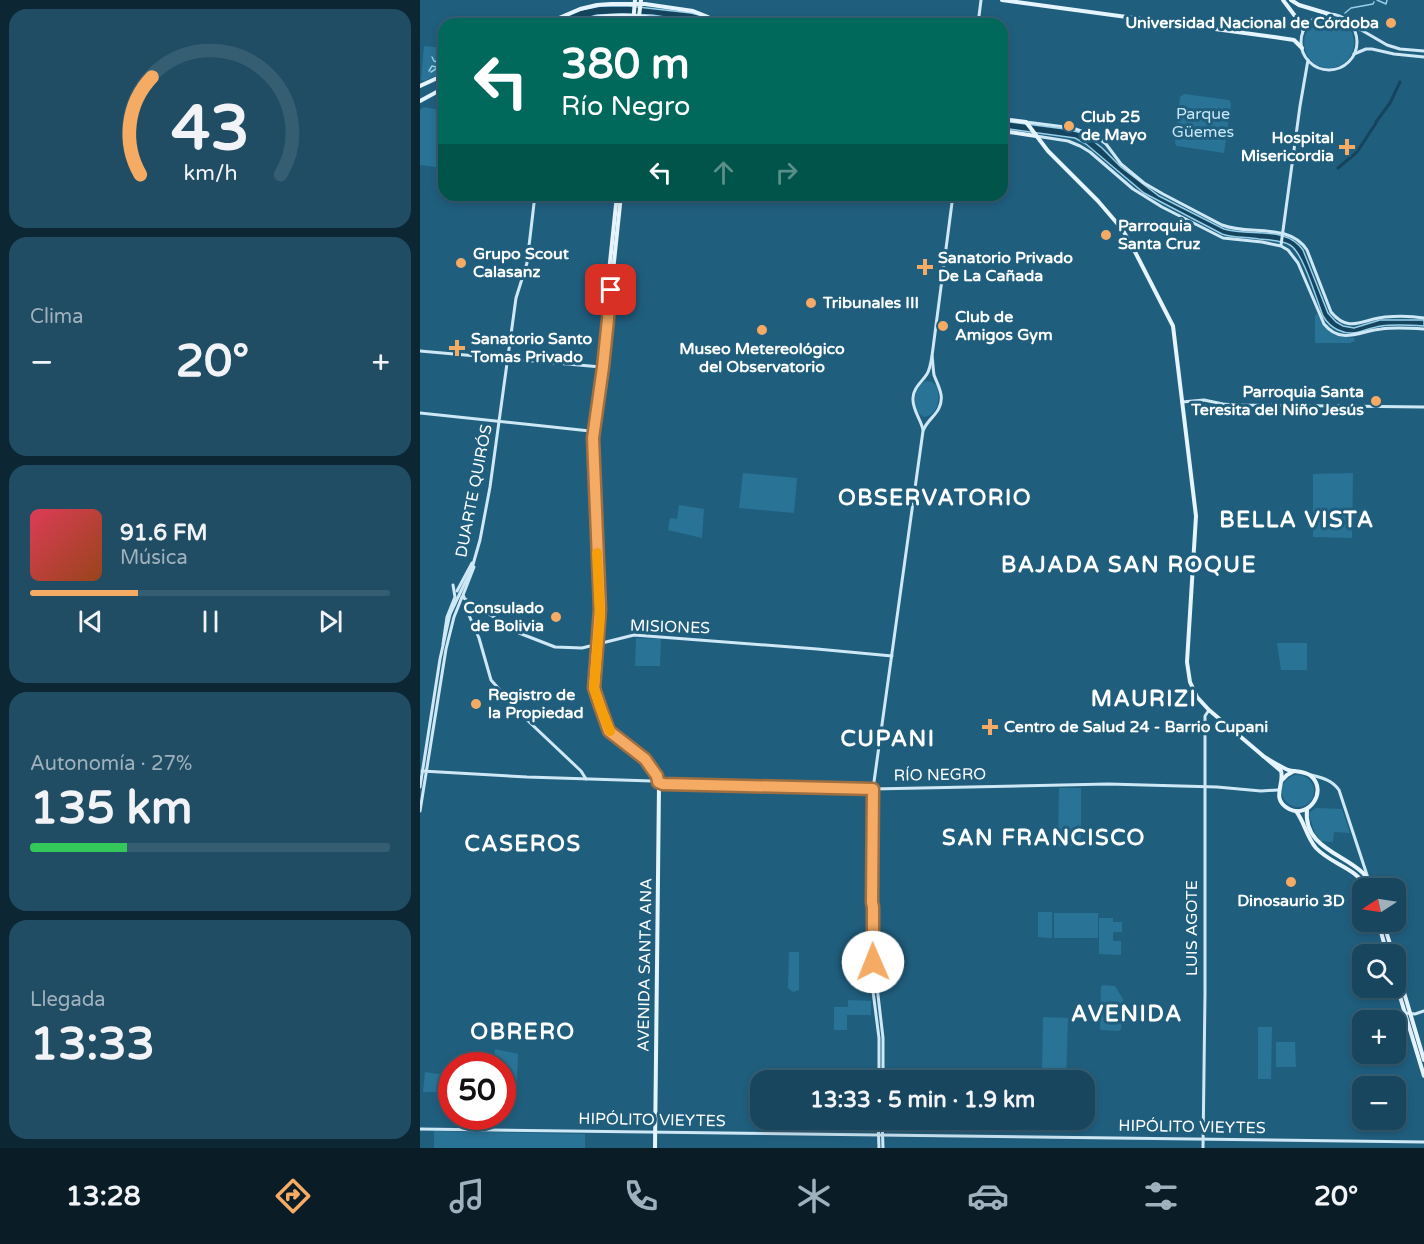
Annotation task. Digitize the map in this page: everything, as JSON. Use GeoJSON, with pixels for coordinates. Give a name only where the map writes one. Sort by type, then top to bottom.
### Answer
{"type":"FeatureCollection","features":[{"type":"Feature","properties":{"kind":"main road"},"geometry":{"type":"LineString","coordinates":[[979,18],[981,0]]}},
{"type":"Feature","properties":{"kind":"main road"},"geometry":{"type":"LineString","coordinates":[[1002,0],[1294,40],[1316,67],[1334,70],[1346,64],[1354,54],[1357,40],[1352,26],[1347,21]]}},
{"type":"Feature","properties":{"kind":"main road"},"geometry":{"type":"LineString","coordinates":[[1282,0],[1304,30]]}},
{"type":"Feature","properties":{"kind":"main road"},"geometry":{"type":"LineString","coordinates":[[1291,0],[1299,5],[1341,17],[1387,45],[1400,49],[1424,51]]}},
{"type":"Feature","properties":{"kind":"main road"},"geometry":{"type":"LineString","coordinates":[[637,17],[638,2]]}},
{"type":"Feature","properties":{"kind":"main road"},"geometry":{"type":"LineString","coordinates":[[560,18],[580,9],[597,5],[638,2],[693,11],[709,18]]}},
{"type":"Feature","properties":{"kind":"main road"},"geometry":{"type":"LineString","coordinates":[[1302,48],[1304,30],[1317,16],[1329,14]]}},
{"type":"Feature","properties":{"kind":"main road"},"geometry":{"type":"LineString","coordinates":[[593,18],[645,18]]}},
{"type":"Feature","properties":{"kind":"main road"},"geometry":{"type":"LineString","coordinates":[[1354,54],[1372,49],[1424,57]]}},
{"type":"Feature","properties":{"kind":"main road"},"geometry":{"type":"LineString","coordinates":[[1281,244],[1308,60]]}},
{"type":"Feature","properties":{"kind":"main road"},"geometry":{"type":"LineString","coordinates":[[420,87],[438,78]]}},
{"type":"Feature","properties":{"kind":"main road"},"geometry":{"type":"LineString","coordinates":[[420,101],[438,91]]}},
{"type":"Feature","properties":{"kind":"main road"},"geometry":{"type":"LineString","coordinates":[[1008,120],[1070,127],[1097,138],[1106,144],[1121,164],[1144,183],[1222,225],[1294,237],[1304,246],[1331,312],[1347,324],[1354,325],[1383,317],[1424,318]]}},
{"type":"Feature","properties":{"kind":"main road"},"geometry":{"type":"LineString","coordinates":[[1026,122],[1048,151],[1118,224],[1131,244],[1173,326],[1196,516],[1187,666],[1193,691],[1209,710],[1281,771],[1282,777],[1278,790],[1280,800],[1287,807],[1296,811],[1307,809],[1316,800],[1318,791],[1313,779],[1307,774]]}},
{"type":"Feature","properties":{"kind":"main road"},"geometry":{"type":"LineString","coordinates":[[1008,132],[1068,141],[1080,146],[1137,192],[1223,238],[1281,244],[1298,263],[1321,319],[1330,331],[1351,336],[1384,328],[1424,329]]}},
{"type":"Feature","properties":{"kind":"main road","name":"DUARTE QUIRÓS"},"geometry":{"type":"LineString","coordinates":[[420,787],[451,628],[474,568],[490,487],[516,298],[527,263],[534,201]]}},
{"type":"Feature","properties":{"kind":"main road"},"geometry":{"type":"LineString","coordinates":[[618,201],[593,438],[600,609],[594,688],[607,726],[612,733],[647,762],[657,776],[658,782]]}},
{"type":"Feature","properties":{"kind":"main road"},"geometry":{"type":"LineString","coordinates":[[881,1070],[879,1038],[868,952],[869,907],[872,902],[873,789],[923,431],[942,401],[933,370],[933,356],[952,201]]}},
{"type":"Feature","properties":{"kind":"main road"},"geometry":{"type":"LineString","coordinates":[[420,351],[601,367]]}},
{"type":"Feature","properties":{"kind":"main road"},"geometry":{"type":"LineString","coordinates":[[923,431],[912,397],[929,370],[933,356]]}},
{"type":"Feature","properties":{"kind":"main road"},"geometry":{"type":"LineString","coordinates":[[597,644],[590,431],[601,367]]}},
{"type":"Feature","properties":{"kind":"main road"},"geometry":{"type":"LineString","coordinates":[[922,381],[929,378],[936,381]]}},
{"type":"Feature","properties":{"kind":"main road"},"geometry":{"type":"LineString","coordinates":[[1182,402],[1204,400],[1236,405],[1424,407]]}},
{"type":"Feature","properties":{"kind":"main road"},"geometry":{"type":"LineString","coordinates":[[420,413],[590,431]]}},
{"type":"Feature","properties":{"kind":"main road"},"geometry":{"type":"LineString","coordinates":[[918,415],[925,419],[931,417]]}},
{"type":"Feature","properties":{"kind":"main road"},"geometry":{"type":"LineString","coordinates":[[595,426],[599,431]]}},
{"type":"Feature","properties":{"kind":"main road"},"geometry":{"type":"LineString","coordinates":[[453,602],[462,596],[458,590],[476,556]]}},
{"type":"Feature","properties":{"kind":"main road","name":"DUARTE QUIRÓS"},"geometry":{"type":"LineString","coordinates":[[420,811],[440,659],[450,614],[476,556]]}},
{"type":"Feature","properties":{"kind":"main road"},"geometry":{"type":"LineString","coordinates":[[443,649],[445,623],[455,597],[453,585]]}},
{"type":"Feature","properties":{"kind":"main road","name":"MISIONES"},"geometry":{"type":"LineString","coordinates":[[462,596],[467,602],[523,635],[552,646],[578,648],[634,635],[892,656]]}},
{"type":"Feature","properties":{"kind":"main road"},"geometry":{"type":"LineString","coordinates":[[457,610],[467,602],[491,680],[507,700],[581,771],[586,779]]}},
{"type":"Feature","properties":{"kind":"main road","name":"LUIS AGOTE"},"geometry":{"type":"LineString","coordinates":[[1203,1148],[1204,786],[1205,716],[1209,710]]}},
{"type":"Feature","properties":{"kind":"main road"},"geometry":{"type":"LineString","coordinates":[[1263,756],[1284,768],[1330,780],[1338,787],[1368,878]]}},
{"type":"Feature","properties":{"kind":"main road","name":"RÍO NEGRO"},"geometry":{"type":"LineString","coordinates":[[424,771],[665,784],[873,789],[1108,784],[1278,790]]}},
{"type":"Feature","properties":{"kind":"main road"},"geometry":{"type":"LineString","coordinates":[[1280,783],[1294,771]]}},
{"type":"Feature","properties":{"kind":"main road","name":"AVENIDA SANTA ANA"},"geometry":{"type":"LineString","coordinates":[[655,1148],[658,782]]}},
{"type":"Feature","properties":{"kind":"main road"},"geometry":{"type":"LineString","coordinates":[[1307,809],[1307,821],[1317,840],[1327,850],[1354,866],[1367,878]]}},
{"type":"Feature","properties":{"kind":"main road"},"geometry":{"type":"LineString","coordinates":[[1296,811],[1308,837],[1316,848],[1326,857],[1360,878]]}},
{"type":"Feature","properties":{"kind":"main road"},"geometry":{"type":"LineString","coordinates":[[1405,998],[1424,1060]]}},
{"type":"Feature","properties":{"kind":"main road"},"geometry":{"type":"LineString","coordinates":[[1406,1012],[1410,1014],[1424,1011]]}},
{"type":"Feature","properties":{"kind":"main road"},"geometry":{"type":"LineString","coordinates":[[1406,1015],[1424,1076]]}},
{"type":"Feature","properties":{"kind":"main road","name":"HIPÓLITO VIEYTES"},"geometry":{"type":"LineString","coordinates":[[420,1129],[1424,1142]]}},
{"type":"Feature","properties":{"kind":"main road"},"geometry":{"type":"LineString","coordinates":[[880,1130],[881,1148]]}},
{"type":"Feature","properties":{"kind":"green space"},"geometry":{"type":"Polygon","coordinates":[[[1329,18],[1338,20],[1349,29],[1354,43],[1352,52],[1343,63],[1329,68],[1320,66],[1309,57],[1304,43],[1306,34],[1315,23],[1329,18]]]}},
{"type":"Feature","properties":{"kind":"green space"},"geometry":{"type":"Polygon","coordinates":[[[424,46],[438,47],[438,75],[424,81],[421,80],[424,46]]]}},
{"type":"Feature","properties":{"kind":"green space","name":"Parque Güemes"},"geometry":{"type":"Polygon","coordinates":[[[1184,94],[1229,100],[1231,104],[1224,153],[1175,144],[1180,97],[1184,94]]]}},
{"type":"Feature","properties":{"kind":"green space"},"geometry":{"type":"Polygon","coordinates":[[[424,107],[438,110],[438,167],[420,165],[420,110],[424,107]]]}},
{"type":"Feature","properties":{"kind":"green space"},"geometry":{"type":"Polygon","coordinates":[[[1318,314],[1332,333],[1354,338],[1355,341],[1315,343],[1315,315],[1318,314]]]}},
{"type":"Feature","properties":{"kind":"green space"},"geometry":{"type":"Polygon","coordinates":[[[926,381],[937,386],[938,401],[933,413],[924,417],[917,412],[915,398],[917,390],[926,381]]]}},
{"type":"Feature","properties":{"kind":"green space"},"geometry":{"type":"Polygon","coordinates":[[[743,473],[797,478],[794,513],[739,508],[743,473]]]}},
{"type":"Feature","properties":{"kind":"green space"},"geometry":{"type":"Polygon","coordinates":[[[1353,473],[1352,538],[1313,537],[1313,474],[1353,473]]]}},
{"type":"Feature","properties":{"kind":"green space"},"geometry":{"type":"Polygon","coordinates":[[[679,505],[704,509],[702,538],[668,530],[670,518],[677,519],[679,505]]]}},
{"type":"Feature","properties":{"kind":"green space"},"geometry":{"type":"Polygon","coordinates":[[[636,638],[661,639],[660,666],[635,666],[636,638]]]}},
{"type":"Feature","properties":{"kind":"green space"},"geometry":{"type":"Polygon","coordinates":[[[1277,643],[1307,643],[1307,670],[1281,670],[1277,643]]]}},
{"type":"Feature","properties":{"kind":"green space"},"geometry":{"type":"Polygon","coordinates":[[[1298,775],[1309,780],[1314,791],[1309,802],[1298,807],[1287,802],[1282,791],[1287,780],[1298,775]]]}},
{"type":"Feature","properties":{"kind":"green space"},"geometry":{"type":"Polygon","coordinates":[[[1059,788],[1081,788],[1081,846],[1058,846],[1059,788]]]}},
{"type":"Feature","properties":{"kind":"green space"},"geometry":{"type":"Polygon","coordinates":[[[1316,808],[1342,809],[1350,833],[1334,832],[1333,842],[1321,841],[1315,833],[1309,815],[1316,808]]]}},
{"type":"Feature","properties":{"kind":"green space"},"geometry":{"type":"Polygon","coordinates":[[[1038,912],[1052,912],[1052,938],[1038,937],[1038,912]]]}},
{"type":"Feature","properties":{"kind":"green space"},"geometry":{"type":"Polygon","coordinates":[[[1054,913],[1098,913],[1098,938],[1054,938],[1054,913]]]}},
{"type":"Feature","properties":{"kind":"green space"},"geometry":{"type":"Polygon","coordinates":[[[1099,918],[1113,918],[1113,922],[1122,922],[1122,932],[1113,932],[1113,941],[1121,941],[1121,955],[1099,954],[1099,918]]]}},
{"type":"Feature","properties":{"kind":"green space"},"geometry":{"type":"Polygon","coordinates":[[[789,952],[799,952],[799,990],[793,992],[788,988],[789,952]]]}},
{"type":"Feature","properties":{"kind":"green space"},"geometry":{"type":"Polygon","coordinates":[[[1102,985],[1115,986],[1123,999],[1119,1031],[1101,1030],[1100,1028],[1102,985]]]}},
{"type":"Feature","properties":{"kind":"green space"},"geometry":{"type":"Polygon","coordinates":[[[848,1000],[871,1001],[871,1015],[847,1015],[847,1030],[834,1030],[834,1007],[848,1007],[848,1000]]]}},
{"type":"Feature","properties":{"kind":"green space"},"geometry":{"type":"Polygon","coordinates":[[[1043,1017],[1068,1018],[1066,1070],[1042,1070],[1043,1017]]]}},
{"type":"Feature","properties":{"kind":"green space"},"geometry":{"type":"Polygon","coordinates":[[[1258,1027],[1272,1027],[1271,1079],[1258,1079],[1258,1027]]]}},
{"type":"Feature","properties":{"kind":"green space"},"geometry":{"type":"Polygon","coordinates":[[[1276,1042],[1295,1042],[1296,1067],[1276,1067],[1276,1042]]]}},
{"type":"Feature","properties":{"kind":"green space"},"geometry":{"type":"Polygon","coordinates":[[[516,1054],[518,1054],[516,1081],[516,1054]]]}},
{"type":"Feature","properties":{"kind":"green space"},"geometry":{"type":"Polygon","coordinates":[[[425,1072],[438,1074],[438,1092],[423,1092],[425,1072]]]}},
{"type":"Feature","properties":{"kind":"green space"},"geometry":{"type":"Polygon","coordinates":[[[434,1131],[585,1134],[585,1148],[434,1148],[434,1131]]]}},
{"type":"Feature","properties":{"kind":"shaded area"},"geometry":{"type":"Polygon","coordinates":[[[601,6],[629,6],[691,13],[706,18],[623,14],[563,18],[581,10],[601,6]]]}},
{"type":"Feature","properties":{"kind":"shaded area"},"geometry":{"type":"Polygon","coordinates":[[[1008,122],[1078,132],[1102,148],[1121,167],[1159,196],[1224,229],[1277,234],[1296,242],[1303,250],[1328,313],[1343,326],[1354,328],[1380,320],[1424,320],[1424,326],[1386,325],[1353,333],[1338,330],[1323,316],[1305,267],[1295,249],[1290,245],[1279,241],[1222,234],[1144,193],[1086,144],[1075,138],[1008,129],[1008,122]]]}},
{"type":"Feature","properties":{"kind":"waterway"},"geometry":{"type":"LineString","coordinates":[[1377,0],[1386,4],[1387,0]]}},
{"type":"Feature","properties":{"kind":"waterway"},"geometry":{"type":"LineString","coordinates":[[1345,13],[1351,8],[1374,2]]}},
{"type":"Feature","properties":{"kind":"waterway"},"geometry":{"type":"LineString","coordinates":[[432,57],[437,62]]}},
{"type":"Feature","properties":{"kind":"waterway"},"geometry":{"type":"LineString","coordinates":[[429,71],[432,66],[438,65]]}},
{"type":"Feature","properties":{"kind":"waterway"},"geometry":{"type":"LineString","coordinates":[[431,72],[438,68]]}},
{"type":"Feature","properties":{"kind":"waterway"},"geometry":{"type":"LineString","coordinates":[[1376,122],[1390,103],[1400,82]]}},
{"type":"Feature","properties":{"kind":"waterway"},"geometry":{"type":"LineString","coordinates":[[1338,168],[1357,152],[1376,123]]}},
{"type":"Feature","properties":{"kind":"slow traffic"},"geometry":{"type":"LineString","coordinates":[[597,553],[600,617],[594,688],[610,731]]}},
{"type":"Feature","properties":{"kind":"place","name":"Universidad Nacional de Córdoba"},"geometry":{"type":"Point","coordinates":[1391,23]}},
{"type":"Feature","properties":{"kind":"place","name":"Club 25 de Mayo"},"geometry":{"type":"Point","coordinates":[1069,126]}},
{"type":"Feature","properties":{"kind":"place","name":"Hospital Misericordia"},"geometry":{"type":"Point","coordinates":[1347,147]}},
{"type":"Feature","properties":{"kind":"place","name":"Parroquia Santa Cruz"},"geometry":{"type":"Point","coordinates":[1106,235]}},
{"type":"Feature","properties":{"kind":"place","name":"Grupo Scout Calasanz"},"geometry":{"type":"Point","coordinates":[461,263]}},
{"type":"Feature","properties":{"kind":"place","name":"Sanatorio Privado De La Cañada"},"geometry":{"type":"Point","coordinates":[925,267]}},
{"type":"Feature","properties":{"kind":"place","name":"Tribunales III"},"geometry":{"type":"Point","coordinates":[811,303]}},
{"type":"Feature","properties":{"kind":"place","name":"Club de Amigos Gym"},"geometry":{"type":"Point","coordinates":[943,326]}},
{"type":"Feature","properties":{"kind":"place","name":"Museo Metereológico del Observatorio"},"geometry":{"type":"Point","coordinates":[762,330]}},
{"type":"Feature","properties":{"kind":"place","name":"Sanatorio Santo Tomas Privado"},"geometry":{"type":"Point","coordinates":[457,348]}},
{"type":"Feature","properties":{"kind":"place","name":"Parroquia Santa Teresita del Niño Jesús"},"geometry":{"type":"Point","coordinates":[1376,401]}},
{"type":"Feature","properties":{"kind":"place","name":"Consulado de Bolivia"},"geometry":{"type":"Point","coordinates":[556,617]}},
{"type":"Feature","properties":{"kind":"place","name":"Registro de la Propiedad"},"geometry":{"type":"Point","coordinates":[476,704]}},
{"type":"Feature","properties":{"kind":"place","name":"Centro de Salud 24 - Barrio Cupani"},"geometry":{"type":"Point","coordinates":[990,727]}},
{"type":"Feature","properties":{"kind":"place","name":"Dinosaurio 3D"},"geometry":{"type":"Point","coordinates":[1291,882]}},
{"type":"Feature","properties":{"kind":"district","name":"OBSERVATORIO"},"geometry":{"type":"Point","coordinates":[935,498]}},
{"type":"Feature","properties":{"kind":"district","name":"BELLA VISTA"},"geometry":{"type":"Point","coordinates":[1297,520]}},
{"type":"Feature","properties":{"kind":"district","name":"BAJADA SAN ROQUE"},"geometry":{"type":"Point","coordinates":[1129,565]}},
{"type":"Feature","properties":{"kind":"district","name":"MAURIZI"},"geometry":{"type":"Point","coordinates":[1144,699]}},
{"type":"Feature","properties":{"kind":"district","name":"CUPANI"},"geometry":{"type":"Point","coordinates":[888,739]}},
{"type":"Feature","properties":{"kind":"district","name":"SAN FRANCISCO"},"geometry":{"type":"Point","coordinates":[1044,838]}},
{"type":"Feature","properties":{"kind":"district","name":"CASEROS"},"geometry":{"type":"Point","coordinates":[523,844]}},
{"type":"Feature","properties":{"kind":"district","name":"AVENIDA"},"geometry":{"type":"Point","coordinates":[1127,1014]}},
{"type":"Feature","properties":{"kind":"district","name":"OBRERO"},"geometry":{"type":"Point","coordinates":[523,1032]}},
{"type":"Feature","properties":{"kind":"route"},"geometry":{"type":"LineString","coordinates":[[611,290],[600,396],[593,438],[600,609],[594,688],[607,726],[609,731],[645,759],[657,776],[658,782],[663,784],[873,789],[873,962]]}}]}
